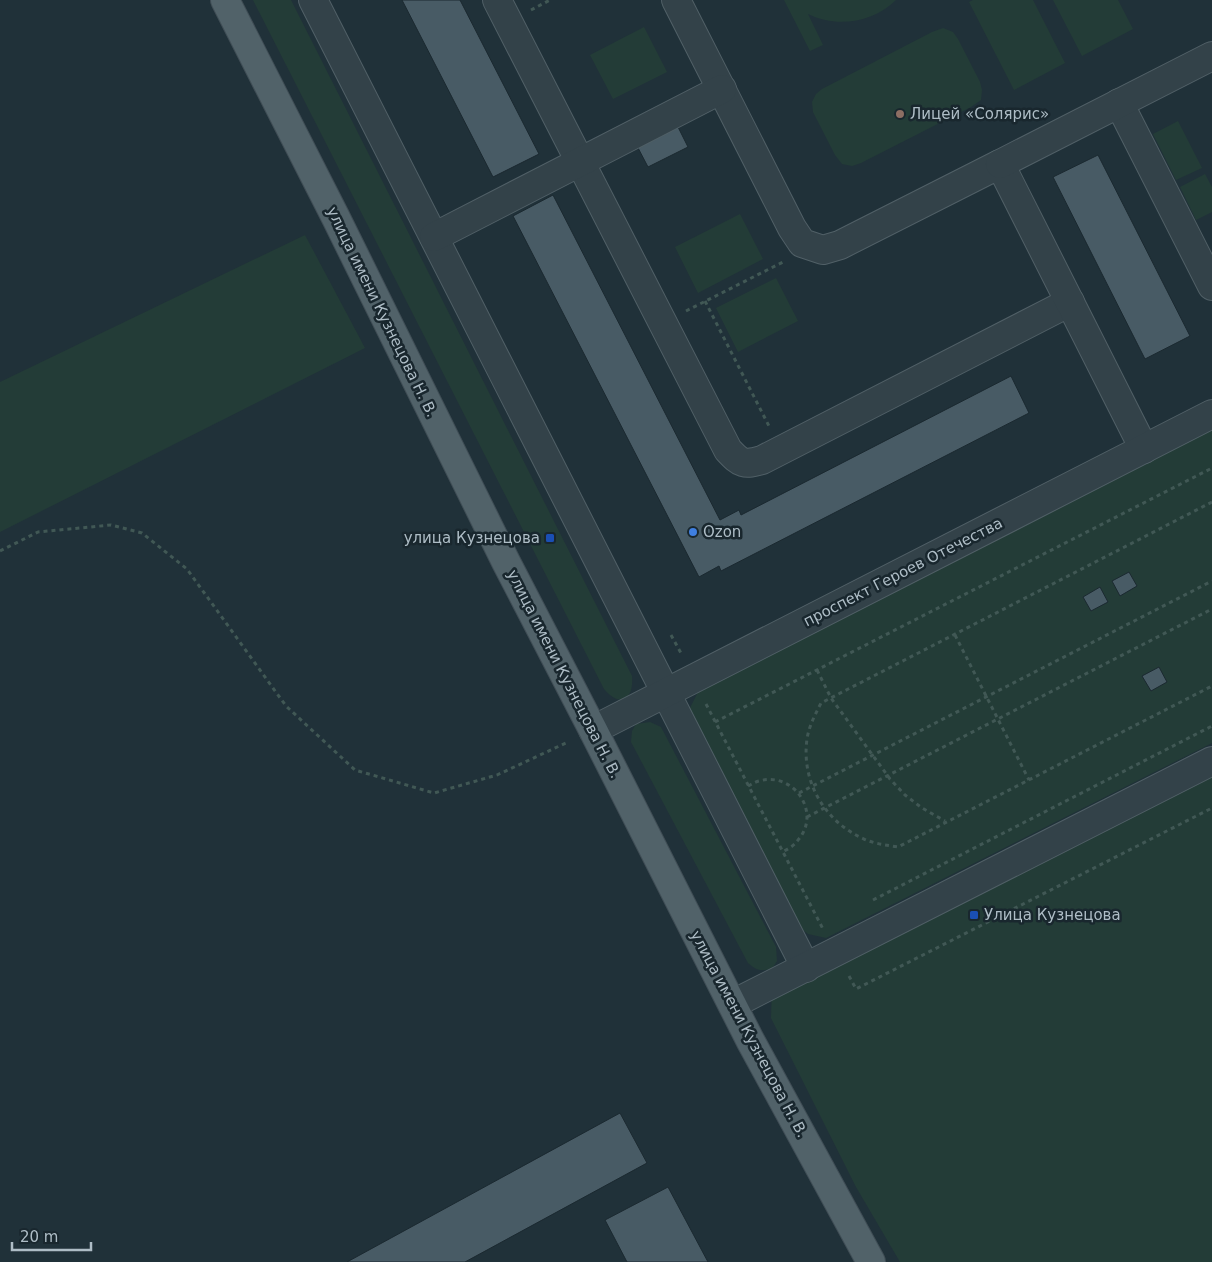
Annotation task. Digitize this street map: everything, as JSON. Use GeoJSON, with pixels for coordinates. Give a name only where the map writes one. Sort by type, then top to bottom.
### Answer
{"type":"FeatureCollection","features":[{"type":"Feature","properties":{"kind":"main road","name":"улица имени Кузнецова Н. В."},"geometry":{"type":"LineString","coordinates":[[225,0],[336,218],[506,562],[594,730],[750,1040],[871,1262]]}},
{"type":"Feature","properties":{"kind":"street"},"geometry":{"type":"LineString","coordinates":[[313,0],[806,968]]}},
{"type":"Feature","properties":{"kind":"street"},"geometry":{"type":"LineString","coordinates":[[497,0],[728,450],[737,460],[749,464],[762,460],[1070,302]]}},
{"type":"Feature","properties":{"kind":"street"},"geometry":{"type":"LineString","coordinates":[[676,0],[792,228],[802,243],[823,250],[840,245],[1212,56]]}},
{"type":"Feature","properties":{"kind":"street"},"geometry":{"type":"LineString","coordinates":[[434,237],[722,89]]}},
{"type":"Feature","properties":{"kind":"street"},"geometry":{"type":"LineString","coordinates":[[1119,103],[1212,286]]}},
{"type":"Feature","properties":{"kind":"street"},"geometry":{"type":"LineString","coordinates":[[1000,164],[1144,449]]}},
{"type":"Feature","properties":{"kind":"street","name":"проспект Героев Отечества"},"geometry":{"type":"LineString","coordinates":[[594,730],[1212,414]]}},
{"type":"Feature","properties":{"kind":"street"},"geometry":{"type":"LineString","coordinates":[[733,1004],[1212,761]]}},
{"type":"Feature","properties":{"kind":"path"},"geometry":{"type":"LineString","coordinates":[[663,323],[812,247]]}},
{"type":"Feature","properties":{"kind":"path"},"geometry":{"type":"LineString","coordinates":[[705,302],[781,450]]}},
{"type":"Feature","properties":{"kind":"path"},"geometry":{"type":"LineString","coordinates":[[715,722],[1212,468]]}},
{"type":"Feature","properties":{"kind":"path"},"geometry":{"type":"LineString","coordinates":[[1212,502],[821,703],[812,720],[807,739],[806,758],[809,777],[816,795],[837,823],[865,840],[881,845],[898,847],[1212,686]]}},
{"type":"Feature","properties":{"kind":"path"},"geometry":{"type":"LineString","coordinates":[[0,551],[38,532],[111,525],[142,534],[187,568],[286,706],[355,770],[364,773],[434,794],[497,776],[594,730]]}},
{"type":"Feature","properties":{"kind":"path"},"geometry":{"type":"LineString","coordinates":[[799,793],[1212,582]]}},
{"type":"Feature","properties":{"kind":"path"},"geometry":{"type":"LineString","coordinates":[[807,817],[1212,609]]}},
{"type":"Feature","properties":{"kind":"path"},"geometry":{"type":"LineString","coordinates":[[671,635],[782,852],[856,989],[1212,808]]}},
{"type":"Feature","properties":{"kind":"path"},"geometry":{"type":"LineString","coordinates":[[955,635],[1029,780]]}},
{"type":"Feature","properties":{"kind":"path"},"geometry":{"type":"LineString","coordinates":[[817,670],[831,698],[887,775],[922,808],[946,822]]}},
{"type":"Feature","properties":{"kind":"path"},"geometry":{"type":"LineString","coordinates":[[866,903],[1212,726]]}},
{"type":"Feature","properties":{"kind":"path"},"geometry":{"type":"LineString","coordinates":[[748,786],[758,781],[769,779],[791,786],[799,793],[804,803],[807,817],[804,832],[791,847],[782,852]]}},
{"type":"Feature","properties":{"kind":"green space"},"geometry":{"type":"Polygon","coordinates":[[[253,0],[291,0],[632,676],[631,691],[625,699],[615,698],[604,689],[253,0]]]}},
{"type":"Feature","properties":{"kind":"green space"},"geometry":{"type":"Polygon","coordinates":[[[784,0],[896,0],[876,14],[854,21],[830,21],[808,14],[823,45],[810,51],[784,0]]]}},
{"type":"Feature","properties":{"kind":"green space"},"geometry":{"type":"Polygon","coordinates":[[[973,0],[1033,0],[1065,63],[1014,90],[969,2],[973,0]]]}},
{"type":"Feature","properties":{"kind":"green space"},"geometry":{"type":"Polygon","coordinates":[[[1053,0],[1118,0],[1133,29],[1082,56],[1053,0]]]}},
{"type":"Feature","properties":{"kind":"green space"},"geometry":{"type":"Polygon","coordinates":[[[644,27],[667,72],[613,99],[590,55],[644,27]]]}},
{"type":"Feature","properties":{"kind":"green space"},"geometry":{"type":"Polygon","coordinates":[[[943,28],[953,32],[958,39],[980,82],[982,90],[981,100],[971,107],[861,163],[852,166],[842,164],[835,155],[813,112],[812,102],[816,94],[822,89],[943,28]]]}},
{"type":"Feature","properties":{"kind":"green space"},"geometry":{"type":"Polygon","coordinates":[[[1178,121],[1202,168],[1176,180],[1153,134],[1178,121]]]}},
{"type":"Feature","properties":{"kind":"green space"},"geometry":{"type":"Polygon","coordinates":[[[1205,174],[1212,187],[1212,212],[1196,220],[1180,187],[1205,174]]]}},
{"type":"Feature","properties":{"kind":"green space"},"geometry":{"type":"Polygon","coordinates":[[[740,214],[763,259],[698,293],[675,247],[740,214]]]}},
{"type":"Feature","properties":{"kind":"green space"},"geometry":{"type":"Polygon","coordinates":[[[305,235],[365,348],[0,532],[0,382],[305,235]]]}},
{"type":"Feature","properties":{"kind":"green space"},"geometry":{"type":"Polygon","coordinates":[[[776,278],[798,321],[738,352],[716,308],[776,278]]]}},
{"type":"Feature","properties":{"kind":"green space"},"geometry":{"type":"Polygon","coordinates":[[[1212,428],[1212,743],[826,938],[808,934],[794,923],[694,731],[690,708],[700,688],[1212,428]]]}},
{"type":"Feature","properties":{"kind":"green space"},"geometry":{"type":"Polygon","coordinates":[[[650,722],[661,727],[776,947],[777,961],[772,969],[759,970],[748,963],[631,742],[632,731],[636,724],[650,722]]]}},
{"type":"Feature","properties":{"kind":"green space"},"geometry":{"type":"Polygon","coordinates":[[[1212,777],[1212,1262],[900,1262],[856,1187],[771,1018],[772,985],[1212,777]]]}},
{"type":"Feature","properties":{"kind":"building"},"geometry":{"type":"Polygon","coordinates":[[[402,0],[460,0],[539,154],[493,177],[402,0]]]}},
{"type":"Feature","properties":{"kind":"building"},"geometry":{"type":"Polygon","coordinates":[[[676,123],[688,147],[648,167],[636,144],[676,123]]]}},
{"type":"Feature","properties":{"kind":"building"},"geometry":{"type":"Polygon","coordinates":[[[1098,155],[1190,336],[1145,359],[1053,177],[1098,155]]]}},
{"type":"Feature","properties":{"kind":"building"},"geometry":{"type":"Polygon","coordinates":[[[553,195],[720,520],[739,510],[741,515],[1011,376],[1029,413],[721,571],[719,566],[699,577],[513,216],[553,195]]]}},
{"type":"Feature","properties":{"kind":"building"},"geometry":{"type":"Polygon","coordinates":[[[1129,572],[1137,586],[1120,596],[1112,581],[1129,572]]]}},
{"type":"Feature","properties":{"kind":"building"},"geometry":{"type":"Polygon","coordinates":[[[1100,587],[1108,602],[1091,611],[1083,597],[1100,587]]]}},
{"type":"Feature","properties":{"kind":"building"},"geometry":{"type":"Polygon","coordinates":[[[1159,667],[1167,682],[1151,691],[1142,676],[1159,667]]]}},
{"type":"Feature","properties":{"kind":"building"},"geometry":{"type":"Polygon","coordinates":[[[620,1113],[647,1163],[465,1262],[347,1262],[620,1113]]]}},
{"type":"Feature","properties":{"kind":"building"},"geometry":{"type":"Polygon","coordinates":[[[668,1187],[708,1262],[627,1262],[605,1220],[668,1187]]]}},
{"type":"Feature","properties":{"kind":"place","name":"Лицей «Солярис»"},"geometry":{"type":"Point","coordinates":[900,114]}},
{"type":"Feature","properties":{"kind":"place","name":"Ozon"},"geometry":{"type":"Point","coordinates":[693,532]}},
{"type":"Feature","properties":{"kind":"place","name":"улица Кузнецова"},"geometry":{"type":"Point","coordinates":[550,538]}},
{"type":"Feature","properties":{"kind":"place","name":"Улица Кузнецова"},"geometry":{"type":"Point","coordinates":[974,915]}}]}
